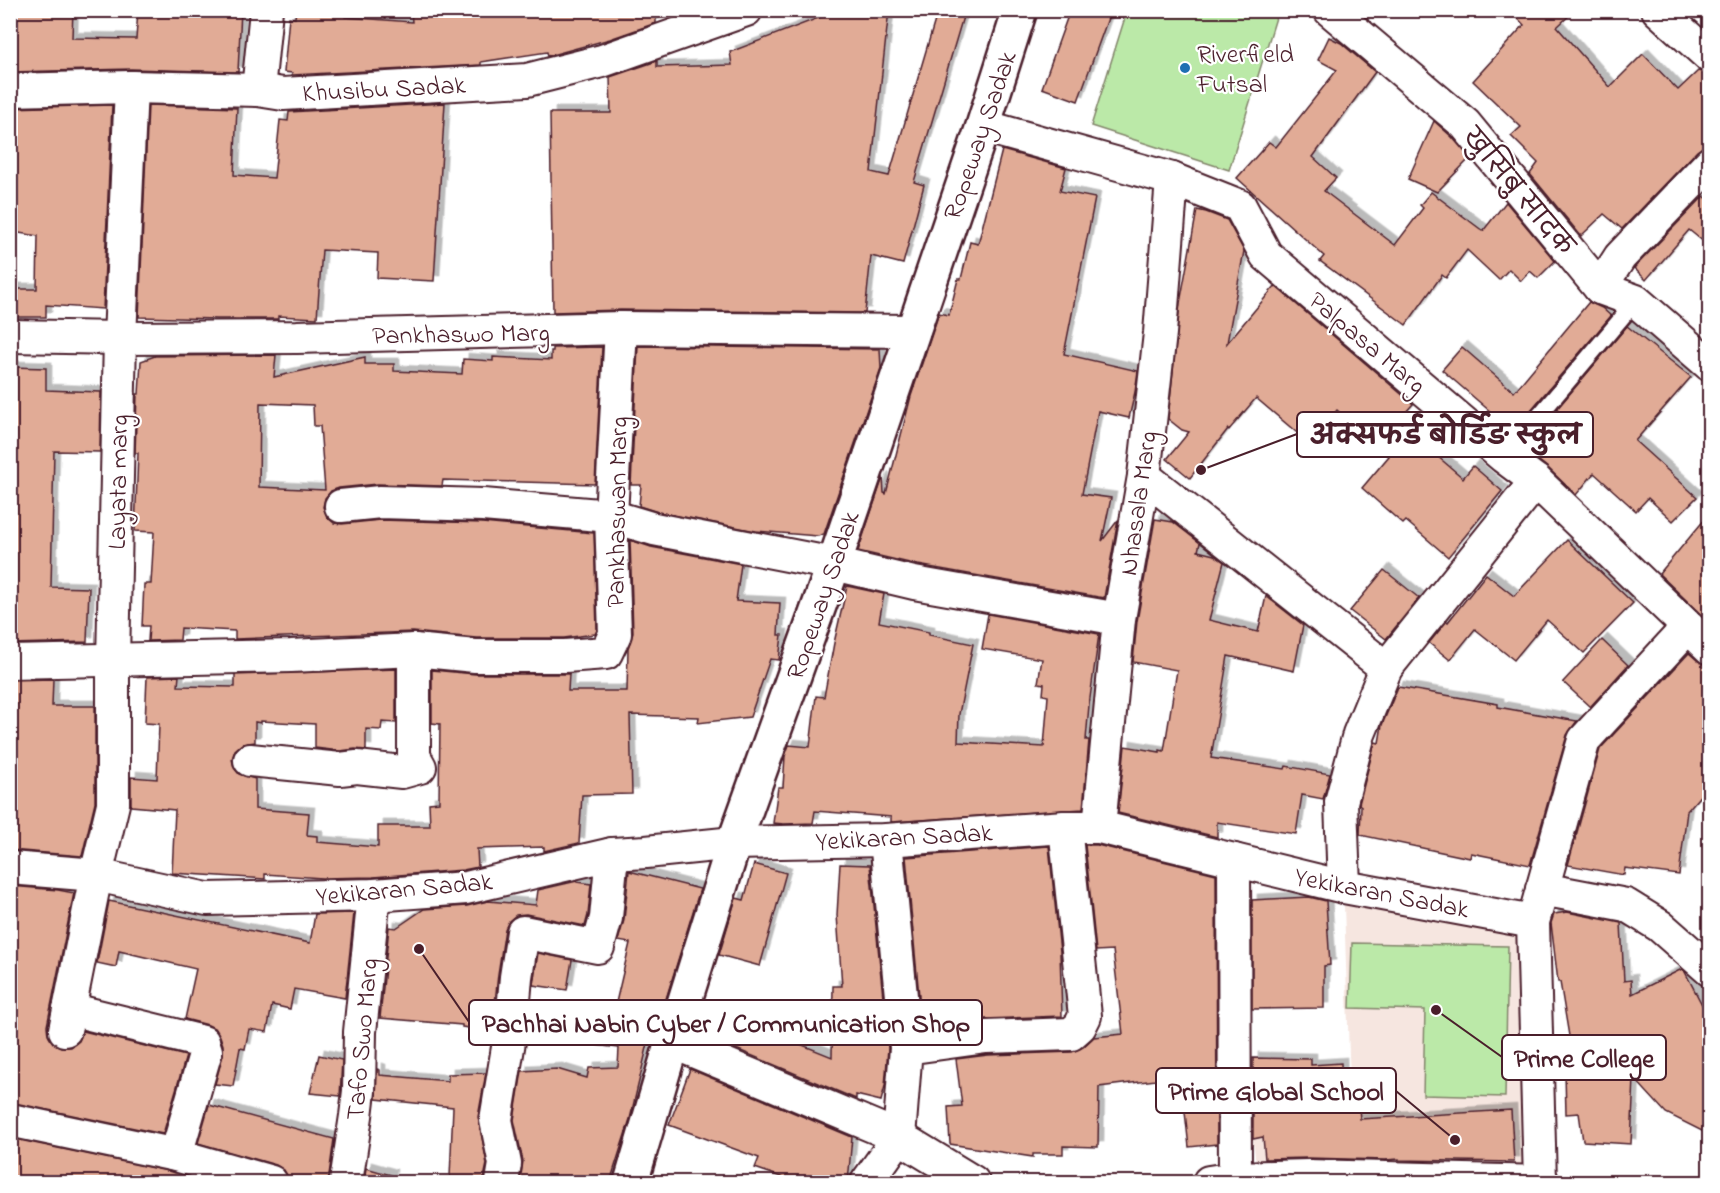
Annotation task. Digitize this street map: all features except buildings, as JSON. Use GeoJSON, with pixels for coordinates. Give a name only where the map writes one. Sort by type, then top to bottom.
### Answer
{"type":"FeatureCollection","features":[{"type":"Feature","properties":{"kind":"main road","name":"Ropeway Sadak"},"geometry":{"type":"LineString","coordinates":[[631,1182],[734,843],[834,564],[983,126],[1020,10]]}},
{"type":"Feature","properties":{"kind":"street"},"geometry":{"type":"LineString","coordinates":[[258,90],[266,10]]}},
{"type":"Feature","properties":{"kind":"street","name":"Khusibu Sadak"},"geometry":{"type":"LineString","coordinates":[[10,90],[130,87],[258,90],[283,94],[527,80],[602,61],[746,10]]}},
{"type":"Feature","properties":{"kind":"street","name":"खुसिबु सादक"},"geometry":{"type":"LineString","coordinates":[[1330,10],[1466,124],[1600,288]]}},
{"type":"Feature","properties":{"kind":"street"},"geometry":{"type":"LineString","coordinates":[[1658,10],[1710,57]]}},
{"type":"Feature","properties":{"kind":"street","name":"Layata marg"},"geometry":{"type":"LineString","coordinates":[[130,87],[120,338],[113,660],[113,804],[67,1019],[203,1042],[206,1051],[176,1155]]}},
{"type":"Feature","properties":{"kind":"street","name":"Palpasa Marg"},"geometry":{"type":"LineString","coordinates":[[983,126],[1172,179],[1240,206],[1266,255],[1504,457],[1536,481],[1698,638]]}},
{"type":"Feature","properties":{"kind":"street"},"geometry":{"type":"LineString","coordinates":[[1710,163],[1620,257],[1600,288],[1636,301],[1710,365]]}},
{"type":"Feature","properties":{"kind":"street","name":"Nhasala Marg"},"geometry":{"type":"LineString","coordinates":[[1099,827],[1119,619],[1144,476],[1161,333],[1172,179]]}},
{"type":"Feature","properties":{"kind":"street","name":"Pankhaswo Marg"},"geometry":{"type":"LineString","coordinates":[[10,336],[297,337],[621,328],[912,331]]}},
{"type":"Feature","properties":{"kind":"street","name":"Pankhaswan Marg"},"geometry":{"type":"LineString","coordinates":[[414,650],[475,656],[565,656],[606,652],[615,634],[611,516],[621,328]]}},
{"type":"Feature","properties":{"kind":"street"},"geometry":{"type":"LineString","coordinates":[[1144,476],[1386,668]]}},
{"type":"Feature","properties":{"kind":"street"},"geometry":{"type":"LineString","coordinates":[[1344,887],[1341,802],[1359,734],[1386,668],[1536,481]]}},
{"type":"Feature","properties":{"kind":"street"},"geometry":{"type":"LineString","coordinates":[[341,506],[380,502],[483,505],[611,516],[654,529],[834,564],[914,583],[1119,619]]}},
{"type":"Feature","properties":{"kind":"street"},"geometry":{"type":"LineString","coordinates":[[1233,860],[1222,1180],[1308,1176],[1541,1182],[1533,922],[1584,740],[1698,638]]}},
{"type":"Feature","properties":{"kind":"street"},"geometry":{"type":"LineString","coordinates":[[10,662],[291,656],[414,650],[414,756],[420,767],[402,772],[357,766],[339,769],[250,760]]}},
{"type":"Feature","properties":{"kind":"street"},"geometry":{"type":"LineString","coordinates":[[906,1048],[986,1037],[1071,1034],[1080,1026],[1085,1016],[1065,827]]}},
{"type":"Feature","properties":{"kind":"street","name":"Yekikaran Sadak"},"geometry":{"type":"LineString","coordinates":[[10,868],[96,875],[207,899],[374,895],[466,888],[612,854],[734,843],[886,840],[1065,827],[1099,827],[1344,887],[1533,922]]}},
{"type":"Feature","properties":{"kind":"street"},"geometry":{"type":"LineString","coordinates":[[867,1182],[899,1137],[906,1048],[886,840]]}},
{"type":"Feature","properties":{"kind":"street"},"geometry":{"type":"LineString","coordinates":[[502,1182],[505,1164],[496,1120],[512,1023],[523,932],[598,947],[606,918],[612,854]]}},
{"type":"Feature","properties":{"kind":"street"},"geometry":{"type":"LineString","coordinates":[[1542,889],[1626,905],[1660,926],[1710,970]]}},
{"type":"Feature","properties":{"kind":"street","name":"Tafo Swo Marg"},"geometry":{"type":"LineString","coordinates":[[346,1182],[359,1091],[360,1032],[374,895]]}},
{"type":"Feature","properties":{"kind":"street"},"geometry":{"type":"LineString","coordinates":[[672,1042],[899,1137],[973,1182]]}},
{"type":"Feature","properties":{"kind":"street"},"geometry":{"type":"LineString","coordinates":[[17,1121],[176,1155],[271,1182]]}},
{"type":"Feature","properties":{"kind":"lane"},"geometry":{"type":"LineString","coordinates":[[1504,457],[1636,301]]}},
{"type":"Feature","properties":{"kind":"shaded area"},"geometry":{"type":"Polygon","coordinates":[[[1344,905],[1523,935],[1527,1177],[1258,1182],[1248,1096],[1350,1085],[1344,905]]]}},
{"type":"Feature","properties":{"kind":"green space","name":"Riverfield Futsal"},"geometry":{"type":"Polygon","coordinates":[[[1127,11],[1278,11],[1229,170],[1091,126],[1127,11]]]}},
{"type":"Feature","properties":{"kind":"green space"},"geometry":{"type":"Polygon","coordinates":[[[1352,943],[1508,946],[1505,1097],[1423,1095],[1425,1010],[1350,1008],[1352,943]]]}},
{"type":"Feature","properties":{"kind":"place","name":"Riverfield Futsal"},"geometry":{"type":"Point","coordinates":[1185,68]}},
{"type":"Feature","properties":{"kind":"place","name":"अक्सफर्ड बोर्डिङ स्कुल"},"geometry":{"type":"Point","coordinates":[1201,470]}},
{"type":"Feature","properties":{"kind":"place","name":"Pachhai Nabin Cyber / Communication Shop"},"geometry":{"type":"Point","coordinates":[419,949]}},
{"type":"Feature","properties":{"kind":"place","name":"Prime College"},"geometry":{"type":"Point","coordinates":[1436,1010]}},
{"type":"Feature","properties":{"kind":"place","name":"Prime Global School"},"geometry":{"type":"Point","coordinates":[1455,1140]}}]}
